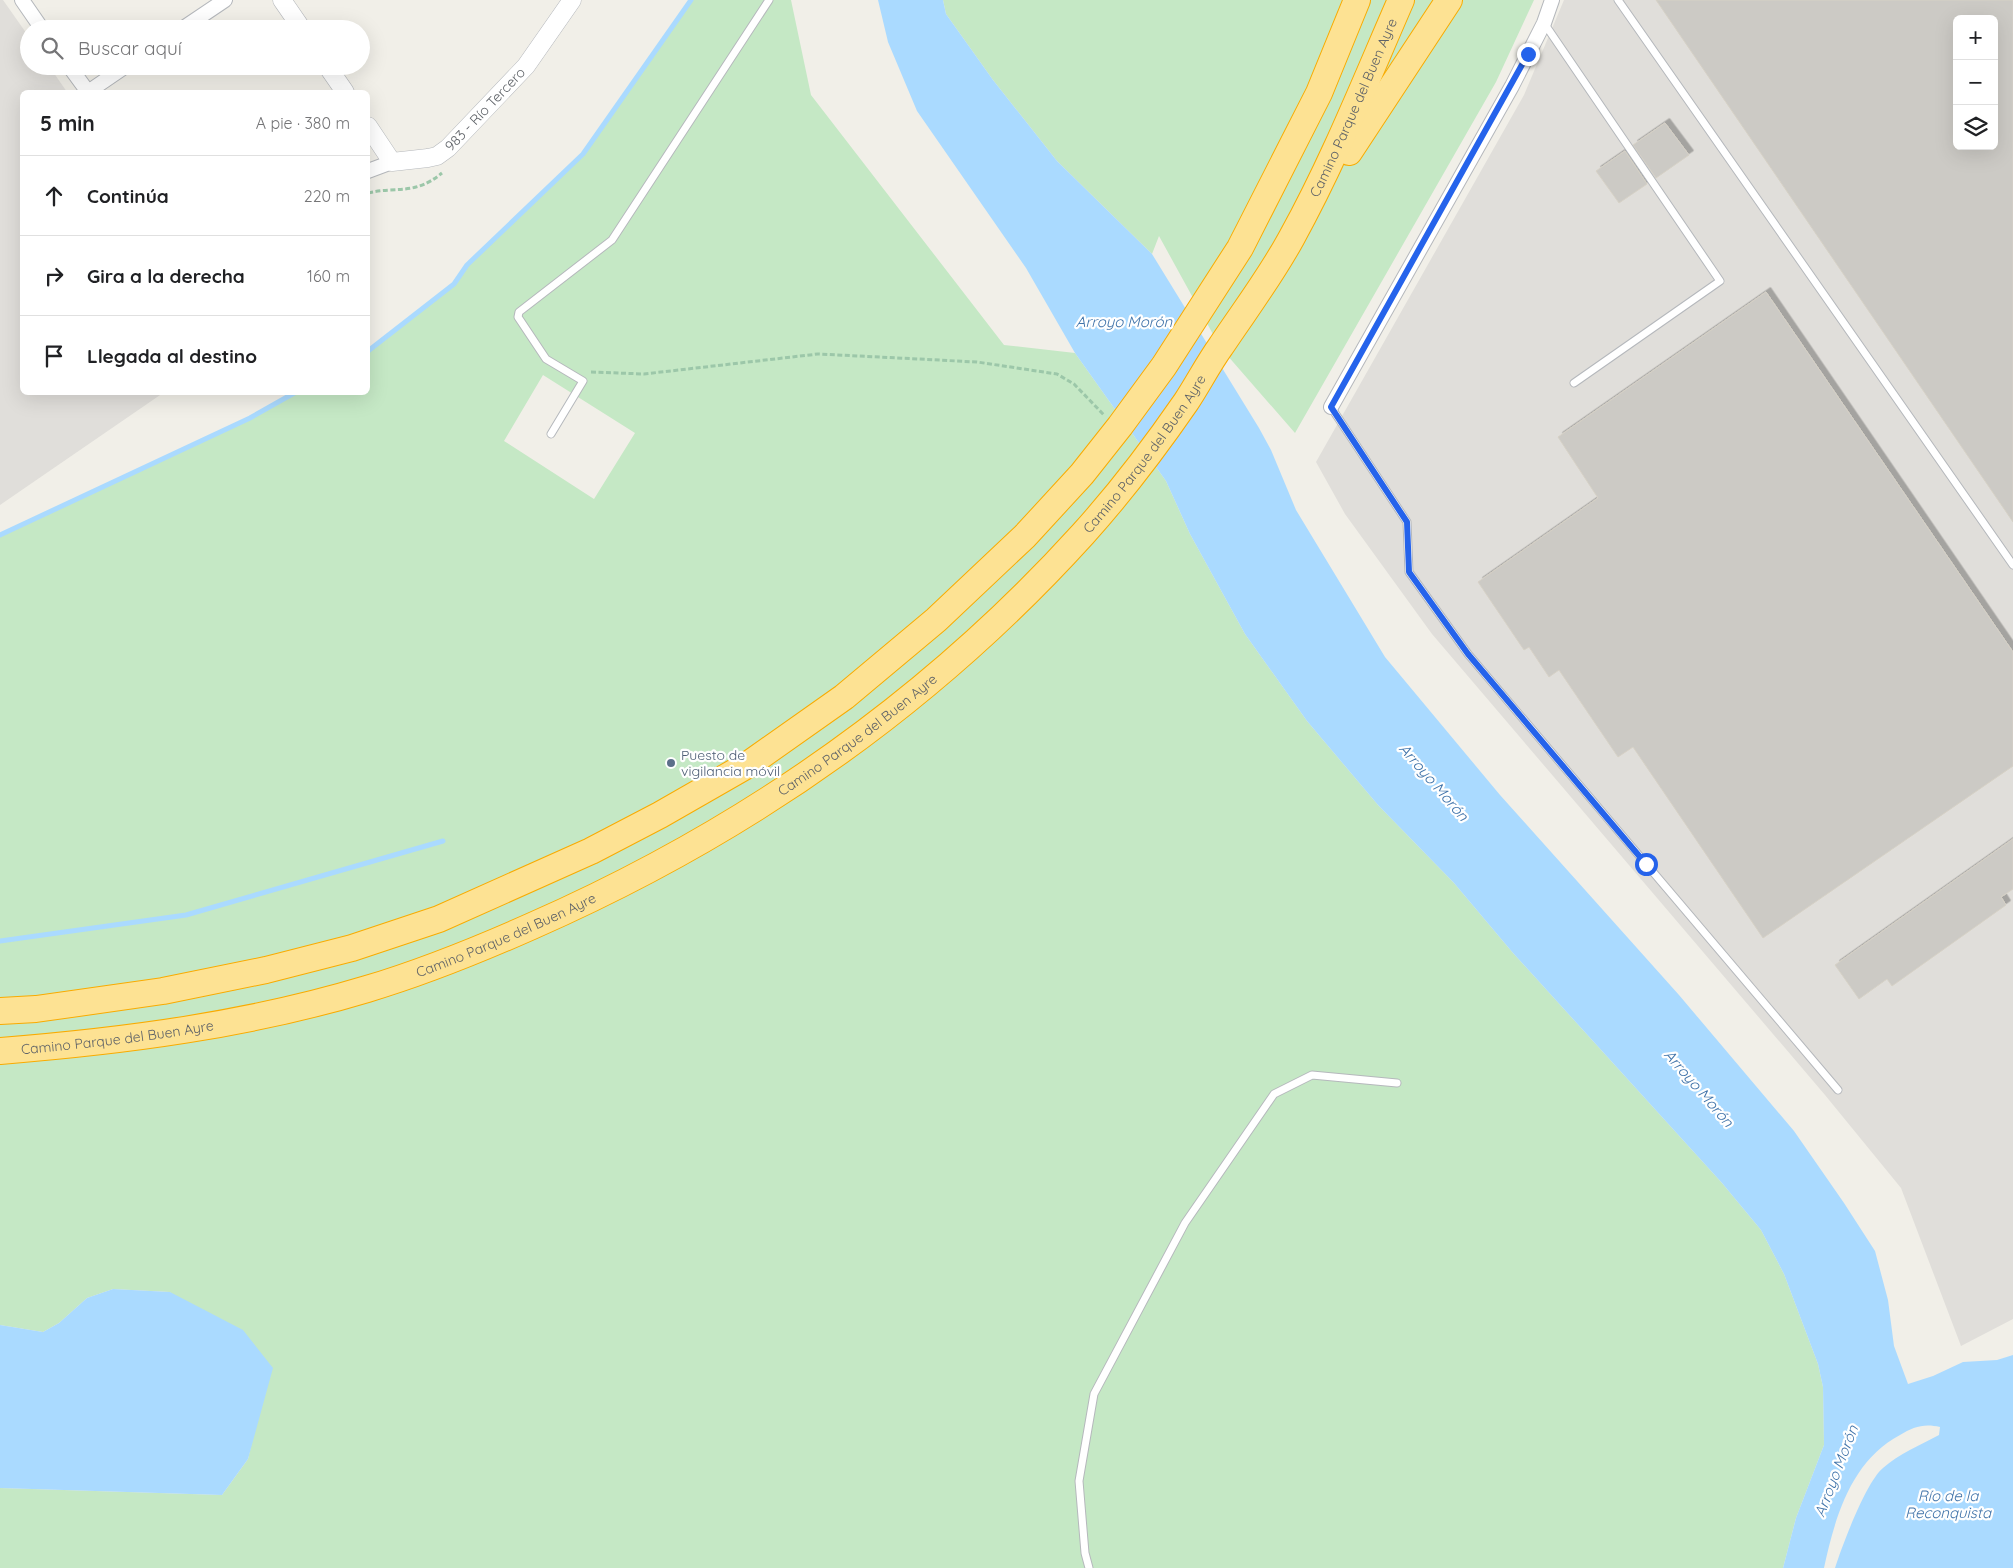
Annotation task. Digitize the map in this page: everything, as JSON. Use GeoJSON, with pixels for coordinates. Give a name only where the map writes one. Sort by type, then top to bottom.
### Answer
{"type":"FeatureCollection","features":[{"type":"Feature","properties":{"kind":"highway"},"geometry":{"type":"LineString","coordinates":[[0,1011],[36,1009],[163,990],[266,970],[352,948],[439,919],[591,851],[660,815],[764,753],[844,696],[928,626],[1025,536],[1082,474],[1164,366],[1240,248],[1319,93],[1357,0]]}},
{"type":"Feature","properties":{"kind":"highway","name":"Camino Parque del Buen Ayre"},"geometry":{"type":"LineString","coordinates":[[0,1051],[75,1045],[182,1030],[282,1012],[366,989],[454,961],[572,908],[681,854],[774,798],[892,714],[1022,599],[1086,531],[1144,459],[1185,403],[1220,347],[1256,297],[1293,236],[1343,135],[1401,0]]}},
{"type":"Feature","properties":{"kind":"highway"},"geometry":{"type":"LineString","coordinates":[[1293,236],[1449,0]]}},
{"type":"Feature","properties":{"kind":"street"},"geometry":{"type":"LineString","coordinates":[[22,0],[36,20]]}},
{"type":"Feature","properties":{"kind":"street"},"geometry":{"type":"LineString","coordinates":[[195,20],[224,0]]}},
{"type":"Feature","properties":{"kind":"street"},"geometry":{"type":"LineString","coordinates":[[282,0],[296,20]]}},
{"type":"Feature","properties":{"kind":"street","name":"983 - Río Tercero"},"geometry":{"type":"LineString","coordinates":[[370,169],[392,162],[437,156],[448,148],[526,66],[572,0]]}},
{"type":"Feature","properties":{"kind":"street"},"geometry":{"type":"LineString","coordinates":[[1331,407],[1512,86],[1544,23],[1552,0]]}},
{"type":"Feature","properties":{"kind":"street"},"geometry":{"type":"LineString","coordinates":[[76,75],[87,90]]}},
{"type":"Feature","properties":{"kind":"street"},"geometry":{"type":"LineString","coordinates":[[91,90],[113,75]]}},
{"type":"Feature","properties":{"kind":"street"},"geometry":{"type":"LineString","coordinates":[[333,75],[344,90]]}},
{"type":"Feature","properties":{"kind":"street"},"geometry":{"type":"LineString","coordinates":[[370,129],[392,162]]}},
{"type":"Feature","properties":{"kind":"lane"},"geometry":{"type":"LineString","coordinates":[[551,434],[583,381],[546,359],[518,317],[519,312],[612,240],[769,0]]}},
{"type":"Feature","properties":{"kind":"lane"},"geometry":{"type":"LineString","coordinates":[[1618,0],[2013,565]]}},
{"type":"Feature","properties":{"kind":"lane"},"geometry":{"type":"LineString","coordinates":[[1544,23],[1720,281],[1574,383]]}},
{"type":"Feature","properties":{"kind":"lane"},"geometry":{"type":"LineString","coordinates":[[1331,407],[1407,522],[1409,572],[1468,654],[1838,1090]]}},
{"type":"Feature","properties":{"kind":"lane"},"geometry":{"type":"LineString","coordinates":[[1089,1568],[1085,1553],[1079,1481],[1094,1394],[1185,1223],[1274,1094],[1312,1075],[1398,1083]]}},
{"type":"Feature","properties":{"kind":"path"},"geometry":{"type":"LineString","coordinates":[[563,370],[644,374],[818,354],[977,362],[1057,374],[1074,384],[1096,408],[1121,424]]}},
{"type":"Feature","properties":{"kind":"shaded area"},"geometry":{"type":"Polygon","coordinates":[[[0,0],[3,0],[20,24],[20,75],[55,75],[66,90],[20,90],[20,395],[160,395],[0,505],[0,0]]]}},
{"type":"Feature","properties":{"kind":"shaded area"},"geometry":{"type":"Polygon","coordinates":[[[1564,0],[2013,0],[2013,1319],[1961,1346],[1901,1188],[1825,1095],[1432,634],[1345,514],[1316,462],[1524,95],[1564,0]]]}},
{"type":"Feature","properties":{"kind":"green space"},"geometry":{"type":"Polygon","coordinates":[[[691,0],[791,0],[811,95],[1004,345],[1075,353],[1166,481],[1190,534],[1245,634],[1307,721],[1378,805],[1454,883],[1513,953],[1722,1183],[1761,1230],[1784,1274],[1818,1364],[1823,1387],[1824,1445],[1796,1518],[1783,1568],[0,1568],[0,1488],[222,1495],[248,1459],[257,1421],[170,1292],[113,1289],[87,1298],[59,1323],[43,1332],[0,1325],[0,535],[250,418],[292,395],[370,395],[370,349],[454,284],[467,265],[583,154],[691,0]],[[543,375],[504,441],[594,499],[635,433],[543,375]]]}},
{"type":"Feature","properties":{"kind":"green space"},"geometry":{"type":"Polygon","coordinates":[[[943,0],[1534,0],[1496,82],[1295,433],[1220,347],[1159,236],[1152,254],[1057,161],[993,80],[946,14],[943,0]]]}},
{"type":"Feature","properties":{"kind":"water","name":"Arroyo Morón"},"geometry":{"type":"Polygon","coordinates":[[[878,0],[943,0],[946,14],[993,80],[1057,161],[1152,254],[1259,428],[1271,450],[1296,510],[1385,657],[1500,795],[1679,995],[1794,1131],[1844,1203],[1875,1251],[1888,1300],[1894,1346],[1908,1384],[1933,1376],[1963,1362],[1997,1360],[2013,1355],[2013,1568],[1835,1568],[1855,1515],[1876,1475],[1896,1458],[1939,1435],[1940,1427],[1929,1425],[1909,1430],[1883,1446],[1857,1475],[1840,1510],[1824,1568],[1783,1568],[1796,1518],[1824,1445],[1823,1387],[1818,1364],[1784,1274],[1761,1230],[1722,1183],[1513,953],[1454,883],[1378,805],[1307,721],[1245,634],[1190,534],[1166,481],[1075,353],[1026,268],[917,111],[888,42],[878,0]]]}},
{"type":"Feature","properties":{"kind":"water"},"geometry":{"type":"Polygon","coordinates":[[[113,1289],[170,1292],[243,1330],[273,1368],[248,1459],[222,1495],[0,1488],[0,1325],[43,1332],[59,1323],[87,1298],[113,1289]]]}},
{"type":"Feature","properties":{"kind":"building"},"geometry":{"type":"Polygon","coordinates":[[[1656,0],[2013,0],[2013,522],[1656,0]]]}},
{"type":"Feature","properties":{"kind":"building"},"geometry":{"type":"Polygon","coordinates":[[[1665,123],[1689,155],[1656,178],[1633,145],[1665,123]]]}},
{"type":"Feature","properties":{"kind":"building"},"geometry":{"type":"Polygon","coordinates":[[[1625,151],[1647,184],[1619,203],[1596,171],[1625,151]]]}},
{"type":"Feature","properties":{"kind":"building"},"geometry":{"type":"Polygon","coordinates":[[[1766,292],[2013,652],[2013,766],[1763,938],[1633,747],[1618,757],[1559,670],[1549,677],[1529,647],[1524,650],[1478,582],[1598,498],[1558,437],[1766,292]]]}},
{"type":"Feature","properties":{"kind":"building"},"geometry":{"type":"Polygon","coordinates":[[[2013,839],[2013,889],[2001,897],[2006,905],[1892,986],[1887,979],[1859,999],[1835,965],[2013,839]]]}},
{"type":"Feature","properties":{"kind":"waterway"},"geometry":{"type":"LineString","coordinates":[[370,349],[454,284],[467,265],[583,154],[691,0]]}},
{"type":"Feature","properties":{"kind":"waterway"},"geometry":{"type":"LineString","coordinates":[[0,535],[250,418],[291,395]]}},
{"type":"Feature","properties":{"kind":"waterway"},"geometry":{"type":"LineString","coordinates":[[0,941],[186,915],[443,841]]}},
{"type":"Feature","properties":{"kind":"place","name":"Puesto de vigilancia móvil"},"geometry":{"type":"Point","coordinates":[671,763]}},
{"type":"Feature","properties":{"kind":"route"},"geometry":{"type":"LineString","coordinates":[[1528,54],[1512,86],[1331,407],[1407,522],[1409,572],[1468,654],[1646,864]]}},
{"type":"Feature","properties":{"kind":"water label","name":"Río de la Reconquista"},"geometry":{"type":"Point","coordinates":[1948,1504]}}]}
